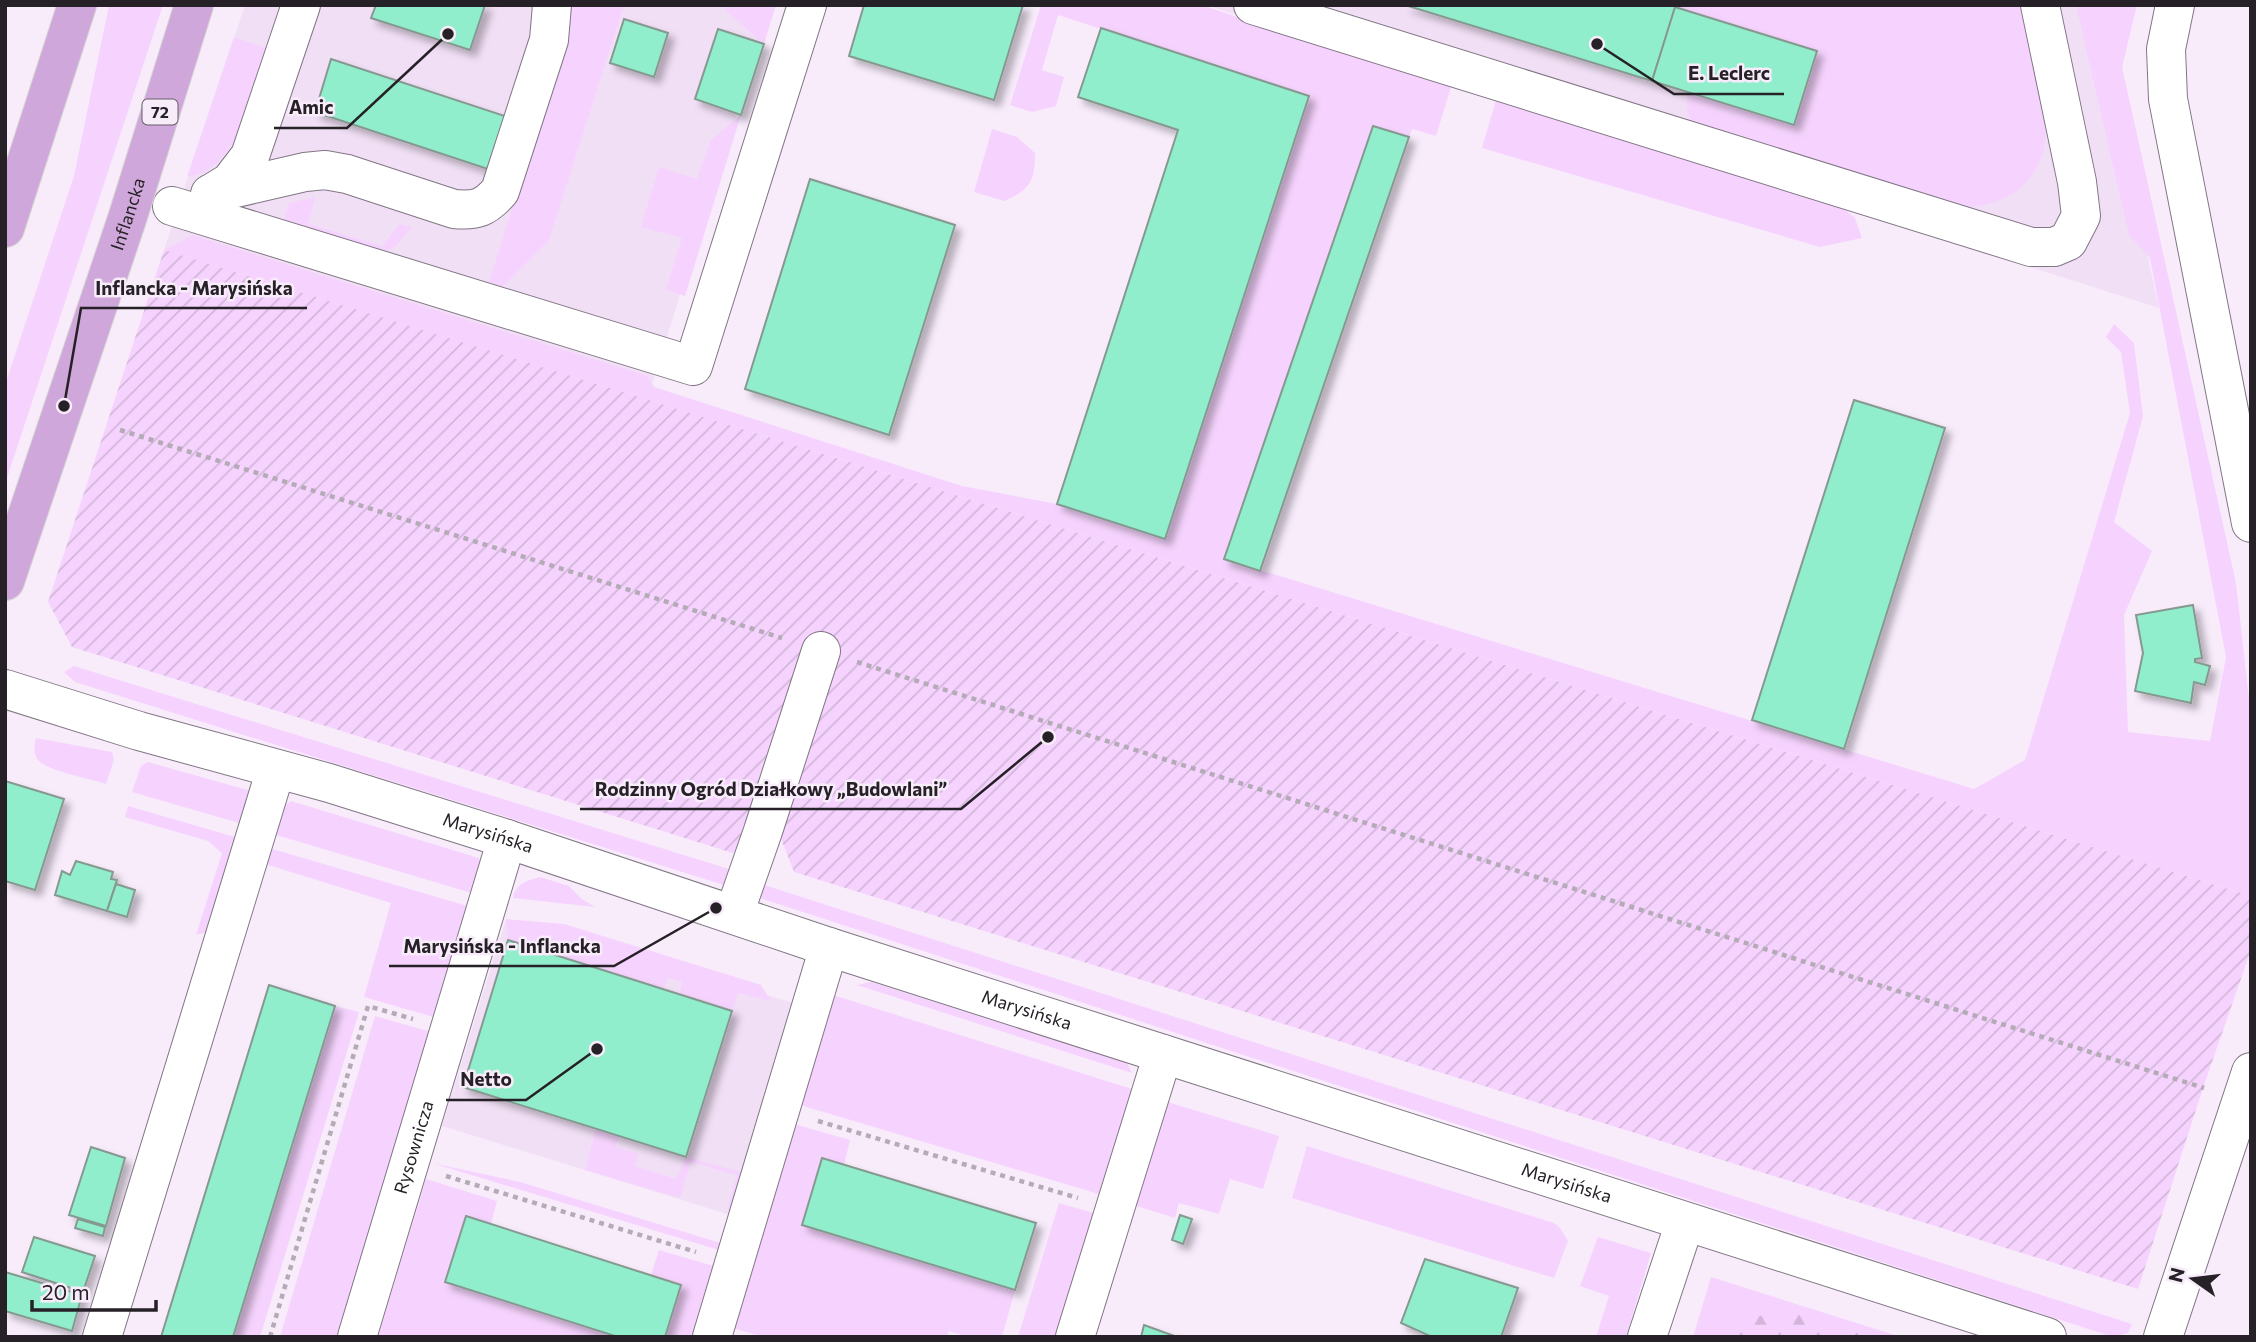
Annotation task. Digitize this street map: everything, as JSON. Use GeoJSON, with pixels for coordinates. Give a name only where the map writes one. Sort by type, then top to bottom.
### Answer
{"type":"FeatureCollection","features":[{"type":"Feature","properties":{"kind":"main road"},"geometry":{"type":"LineString","coordinates":[[5,228],[77,5]]}},
{"type":"Feature","properties":{"kind":"main road","name":"Inflancka"},"geometry":{"type":"LineString","coordinates":[[5,581],[127,219],[194,5]]}},
{"type":"Feature","properties":{"kind":"street"},"geometry":{"type":"LineString","coordinates":[[210,194],[230,182],[250,156],[301,5]]}},
{"type":"Feature","properties":{"kind":"street"},"geometry":{"type":"LineString","coordinates":[[127,219],[210,194],[305,172],[325,170],[347,174],[454,209],[471,211],[488,205],[500,191],[549,40],[552,5]]}},
{"type":"Feature","properties":{"kind":"street"},"geometry":{"type":"LineString","coordinates":[[172,206],[693,366],[807,5]]}},
{"type":"Feature","properties":{"kind":"street"},"geometry":{"type":"LineString","coordinates":[[1254,5],[2031,247],[2054,247],[2068,241],[2081,216],[2077,182],[2040,5]]}},
{"type":"Feature","properties":{"kind":"street"},"geometry":{"type":"LineString","coordinates":[[2175,5],[2166,49],[2168,99],[2251,523]]}},
{"type":"Feature","properties":{"kind":"street"},"geometry":{"type":"LineString","coordinates":[[734,914],[821,651]]}},
{"type":"Feature","properties":{"kind":"street","name":"Marysińska"},"geometry":{"type":"LineString","coordinates":[[5,690],[139,731],[329,783],[507,839],[829,947],[2046,1337]]}},
{"type":"Feature","properties":{"kind":"street"},"geometry":{"type":"LineString","coordinates":[[102,1337],[276,769]]}},
{"type":"Feature","properties":{"kind":"street","name":"Rysownicza"},"geometry":{"type":"LineString","coordinates":[[357,1337],[507,839]]}},
{"type":"Feature","properties":{"kind":"street"},"geometry":{"type":"LineString","coordinates":[[712,1337],[829,947]]}},
{"type":"Feature","properties":{"kind":"street"},"geometry":{"type":"LineString","coordinates":[[1075,1337],[1163,1054]]}},
{"type":"Feature","properties":{"kind":"street"},"geometry":{"type":"LineString","coordinates":[[2163,1337],[2245,1087]]}},
{"type":"Feature","properties":{"kind":"street"},"geometry":{"type":"LineString","coordinates":[[1647,1337],[1685,1222]]}},
{"type":"Feature","properties":{"kind":"path"},"geometry":{"type":"LineString","coordinates":[[120,430],[2203,1088],[2245,1087]]}},
{"type":"Feature","properties":{"kind":"path"},"geometry":{"type":"LineString","coordinates":[[270,1337],[368,1006]]}},
{"type":"Feature","properties":{"kind":"path"},"geometry":{"type":"LineString","coordinates":[[781,1109],[1115,1209]]}},
{"type":"Feature","properties":{"kind":"path"},"geometry":{"type":"LineString","coordinates":[[408,1164],[734,1264]]}},
{"type":"Feature","properties":{"kind":"shaded area"},"geometry":{"type":"Polygon","coordinates":[[[245,5],[771,5],[647,400],[164,250],[245,5]]]}},
{"type":"Feature","properties":{"kind":"shaded area"},"geometry":{"type":"Polygon","coordinates":[[[1206,5],[2092,5],[2159,308],[1206,5]]]}},
{"type":"Feature","properties":{"kind":"shaded area"},"geometry":{"type":"Polygon","coordinates":[[[506,919],[804,1006],[737,1217],[442,1126],[506,919]]]}},
{"type":"Feature","properties":{"kind":"green space"},"geometry":{"type":"Polygon","coordinates":[[[109,5],[163,5],[5,484],[5,385],[74,176],[109,5]]]}},
{"type":"Feature","properties":{"kind":"green space"},"geometry":{"type":"Polygon","coordinates":[[[569,5],[624,5],[549,240],[502,287],[489,282],[566,39],[569,5]]]}},
{"type":"Feature","properties":{"kind":"green space"},"geometry":{"type":"Polygon","coordinates":[[[727,5],[776,5],[764,44],[725,10],[727,5]]]}},
{"type":"Feature","properties":{"kind":"green space"},"geometry":{"type":"Polygon","coordinates":[[[1041,5],[1201,5],[1451,87],[1436,136],[1412,129],[1409,137],[1373,127],[1224,559],[1974,789],[2025,760],[2130,413],[2121,352],[2106,337],[2114,324],[2134,343],[2143,416],[2114,522],[2152,551],[2124,615],[2128,732],[2210,741],[2226,657],[2150,258],[2129,235],[2076,5],[2137,5],[2122,67],[2236,583],[2251,717],[2251,896],[164,250],[192,235],[648,376],[654,387],[962,486],[1057,504],[1165,539],[1309,96],[1058,15],[1042,70],[1064,77],[1056,106],[1032,112],[1010,105],[1041,5]]]}},
{"type":"Feature","properties":{"kind":"green space"},"geometry":{"type":"Polygon","coordinates":[[[2021,5],[2045,112],[2042,156],[2026,183],[2014,193],[1984,205],[1966,207],[1692,123],[1687,108],[1689,92],[1794,124],[1817,51],[1675,7],[2021,5]]]}},
{"type":"Feature","properties":{"kind":"green space"},"geometry":{"type":"Polygon","coordinates":[[[234,37],[266,48],[252,98],[231,147],[206,171],[187,177],[234,37]]]}},
{"type":"Feature","properties":{"kind":"green space"},"geometry":{"type":"Polygon","coordinates":[[[1496,100],[1838,204],[1855,218],[1862,238],[1820,247],[1482,148],[1496,100]]]}},
{"type":"Feature","properties":{"kind":"green space"},"geometry":{"type":"Polygon","coordinates":[[[741,115],[685,296],[666,290],[682,238],[641,227],[659,167],[697,179],[711,140],[741,115]]]}},
{"type":"Feature","properties":{"kind":"green space"},"geometry":{"type":"Polygon","coordinates":[[[992,129],[1017,137],[1035,153],[1034,171],[1029,183],[1020,193],[1004,201],[974,192],[992,129]]]}},
{"type":"Feature","properties":{"kind":"green space"},"geometry":{"type":"Polygon","coordinates":[[[315,197],[308,224],[382,246],[400,224],[412,227],[395,247],[378,254],[283,225],[289,203],[315,197]]]}},
{"type":"Feature","properties":{"kind":"green space"},"geometry":{"type":"Polygon","coordinates":[[[164,250],[2251,896],[2251,950],[2138,1289],[794,872],[780,836],[749,827],[733,853],[72,647],[48,602],[164,250]]]}},
{"type":"Feature","properties":{"kind":"green space"},"geometry":{"type":"Polygon","coordinates":[[[74,666],[732,870],[727,886],[75,682],[64,672],[74,666]]]}},
{"type":"Feature","properties":{"kind":"green space"},"geometry":{"type":"Polygon","coordinates":[[[36,738],[112,752],[114,760],[106,784],[43,764],[35,755],[36,738]]]}},
{"type":"Feature","properties":{"kind":"green space"},"geometry":{"type":"Polygon","coordinates":[[[148,762],[251,791],[246,825],[132,792],[141,766],[148,762]]]}},
{"type":"Feature","properties":{"kind":"green space"},"geometry":{"type":"Polygon","coordinates":[[[291,801],[479,858],[482,868],[475,894],[273,834],[280,809],[291,801]]]}},
{"type":"Feature","properties":{"kind":"green space"},"geometry":{"type":"Polygon","coordinates":[[[128,806],[242,839],[214,930],[196,935],[222,853],[208,841],[125,817],[128,806]]]}},
{"type":"Feature","properties":{"kind":"green space"},"geometry":{"type":"Polygon","coordinates":[[[269,848],[471,907],[437,1018],[364,997],[391,903],[265,864],[269,848]]]}},
{"type":"Feature","properties":{"kind":"green space"},"geometry":{"type":"Polygon","coordinates":[[[540,877],[569,886],[595,907],[513,898],[519,886],[540,877]]]}},
{"type":"Feature","properties":{"kind":"green space"},"geometry":{"type":"Polygon","coordinates":[[[761,884],[2132,1324],[2128,1333],[2113,1337],[760,898],[761,884]]]}},
{"type":"Feature","properties":{"kind":"green space"},"geometry":{"type":"Polygon","coordinates":[[[506,919],[564,924],[761,985],[771,1001],[738,993],[732,1011],[680,994],[682,982],[667,978],[664,989],[508,940],[506,919]]]}},
{"type":"Feature","properties":{"kind":"green space"},"geometry":{"type":"Polygon","coordinates":[[[871,982],[1127,1063],[1132,1073],[857,985],[871,982]]]}},
{"type":"Feature","properties":{"kind":"green space"},"geometry":{"type":"Polygon","coordinates":[[[833,995],[1135,1090],[1102,1195],[800,1105],[833,995]]]}},
{"type":"Feature","properties":{"kind":"green space"},"geometry":{"type":"Polygon","coordinates":[[[335,1006],[359,1012],[260,1337],[233,1337],[335,1006]]]}},
{"type":"Feature","properties":{"kind":"green space"},"geometry":{"type":"Polygon","coordinates":[[[375,1016],[435,1033],[342,1337],[280,1337],[375,1016]]]}},
{"type":"Feature","properties":{"kind":"green space"},"geometry":{"type":"Polygon","coordinates":[[[1161,1100],[1279,1136],[1263,1189],[1230,1179],[1219,1214],[1179,1203],[1175,1218],[1130,1204],[1161,1100]]]}},
{"type":"Feature","properties":{"kind":"green space"},"geometry":{"type":"Polygon","coordinates":[[[794,1124],[850,1140],[844,1165],[822,1158],[802,1225],[1015,1290],[1002,1337],[969,1337],[949,1331],[947,1337],[763,1337],[733,1328],[794,1124]]]}},
{"type":"Feature","properties":{"kind":"green space"},"geometry":{"type":"Polygon","coordinates":[[[596,1129],[619,1136],[615,1147],[638,1154],[635,1166],[676,1179],[686,1157],[745,1173],[732,1215],[728,1208],[737,1175],[691,1162],[680,1198],[585,1170],[596,1129]]]}},
{"type":"Feature","properties":{"kind":"green space"},"geometry":{"type":"Polygon","coordinates":[[[1307,1146],[1554,1223],[1568,1241],[1554,1278],[1292,1198],[1307,1146]]]}},
{"type":"Feature","properties":{"kind":"green space"},"geometry":{"type":"Polygon","coordinates":[[[432,1163],[520,1182],[724,1244],[722,1251],[432,1163]]]}},
{"type":"Feature","properties":{"kind":"green space"},"geometry":{"type":"Polygon","coordinates":[[[426,1179],[497,1201],[491,1224],[466,1217],[446,1282],[618,1337],[378,1337],[426,1179]]]}},
{"type":"Feature","properties":{"kind":"green space"},"geometry":{"type":"Polygon","coordinates":[[[1059,1203],[1094,1213],[1057,1337],[1018,1337],[1059,1203]]]}},
{"type":"Feature","properties":{"kind":"green space"},"geometry":{"type":"Polygon","coordinates":[[[1598,1237],[1651,1253],[1626,1337],[1596,1337],[1609,1296],[1580,1286],[1598,1237]]]}},
{"type":"Feature","properties":{"kind":"green space"},"geometry":{"type":"Polygon","coordinates":[[[659,1250],[717,1267],[696,1337],[665,1337],[681,1285],[651,1275],[659,1250]]]}},
{"type":"Feature","properties":{"kind":"green space"},"geometry":{"type":"Polygon","coordinates":[[[1711,1277],[1901,1337],[1693,1337],[1711,1277]]]}},
{"type":"Feature","properties":{"kind":"green space"},"geometry":{"type":"Polygon","coordinates":[[[1791,1312],[1869,1337],[1734,1337],[1738,1329],[1750,1319],[1766,1314],[1791,1312]]]}},
{"type":"Feature","properties":{"kind":"building"},"geometry":{"type":"Polygon","coordinates":[[[376,5],[485,5],[470,50],[371,18],[376,5]]]}},
{"type":"Feature","properties":{"kind":"building"},"geometry":{"type":"Polygon","coordinates":[[[864,5],[1023,5],[994,100],[849,56],[864,5]]]}},
{"type":"Feature","properties":{"kind":"building"},"geometry":{"type":"Polygon","coordinates":[[[1405,5],[1676,5],[1652,81],[1405,5]]]}},
{"type":"Feature","properties":{"kind":"building"},"geometry":{"type":"Polygon","coordinates":[[[1675,7],[1817,51],[1794,125],[1652,81],[1675,7]]]}},
{"type":"Feature","properties":{"kind":"building"},"geometry":{"type":"Polygon","coordinates":[[[624,19],[668,33],[654,77],[610,63],[624,19]]]}},
{"type":"Feature","properties":{"kind":"building"},"geometry":{"type":"Polygon","coordinates":[[[1101,28],[1309,96],[1165,539],[1057,504],[1178,130],[1078,97],[1101,28]]]}},
{"type":"Feature","properties":{"kind":"building"},"geometry":{"type":"Polygon","coordinates":[[[718,29],[764,44],[741,115],[695,99],[718,29]]]}},
{"type":"Feature","properties":{"kind":"building"},"geometry":{"type":"Polygon","coordinates":[[[331,59],[520,121],[503,174],[315,112],[331,59]]]}},
{"type":"Feature","properties":{"kind":"building"},"geometry":{"type":"Polygon","coordinates":[[[1373,126],[1409,137],[1260,571],[1224,559],[1373,126]]]}},
{"type":"Feature","properties":{"kind":"building"},"geometry":{"type":"Polygon","coordinates":[[[810,179],[955,225],[889,435],[745,389],[810,179]]]}},
{"type":"Feature","properties":{"kind":"building"},"geometry":{"type":"Polygon","coordinates":[[[1854,400],[1945,428],[1844,749],[1752,720],[1854,400]]]}},
{"type":"Feature","properties":{"kind":"building"},"geometry":{"type":"Polygon","coordinates":[[[2193,605],[2202,658],[2195,659],[2195,662],[2210,666],[2205,685],[2194,682],[2191,703],[2135,691],[2143,653],[2136,615],[2193,605]]]}},
{"type":"Feature","properties":{"kind":"building"},"geometry":{"type":"Polygon","coordinates":[[[5,781],[64,799],[35,890],[5,881],[5,781]]]}},
{"type":"Feature","properties":{"kind":"building"},"geometry":{"type":"Polygon","coordinates":[[[76,861],[113,872],[111,879],[117,880],[107,911],[55,895],[62,871],[70,875],[76,861]]]}},
{"type":"Feature","properties":{"kind":"building"},"geometry":{"type":"Polygon","coordinates":[[[116,884],[135,890],[127,917],[107,911],[116,884]]]}},
{"type":"Feature","properties":{"kind":"building"},"geometry":{"type":"Polygon","coordinates":[[[508,940],[732,1011],[686,1157],[463,1087],[508,940]]]}},
{"type":"Feature","properties":{"kind":"building"},"geometry":{"type":"Polygon","coordinates":[[[269,985],[335,1006],[233,1337],[161,1337],[269,985]]]}},
{"type":"Feature","properties":{"kind":"building"},"geometry":{"type":"Polygon","coordinates":[[[91,1147],[125,1158],[106,1226],[69,1215],[91,1147]]]}},
{"type":"Feature","properties":{"kind":"building"},"geometry":{"type":"Polygon","coordinates":[[[822,1158],[1036,1223],[1015,1290],[802,1225],[822,1158]]]}},
{"type":"Feature","properties":{"kind":"building"},"geometry":{"type":"Polygon","coordinates":[[[1180,1215],[1192,1219],[1183,1244],[1172,1240],[1180,1215]]]}},
{"type":"Feature","properties":{"kind":"building"},"geometry":{"type":"Polygon","coordinates":[[[466,1216],[681,1285],[665,1337],[618,1337],[445,1282],[466,1216]]]}},
{"type":"Feature","properties":{"kind":"building"},"geometry":{"type":"Polygon","coordinates":[[[78,1219],[105,1227],[103,1236],[75,1228],[78,1219]]]}},
{"type":"Feature","properties":{"kind":"building"},"geometry":{"type":"Polygon","coordinates":[[[34,1237],[95,1256],[83,1292],[22,1272],[34,1237]]]}},
{"type":"Feature","properties":{"kind":"building"},"geometry":{"type":"Polygon","coordinates":[[[1425,1259],[1518,1288],[1501,1337],[1432,1337],[1401,1323],[1425,1259]]]}},
{"type":"Feature","properties":{"kind":"building"},"geometry":{"type":"Polygon","coordinates":[[[5,1272],[82,1295],[72,1331],[5,1311],[5,1272]]]}},
{"type":"Feature","properties":{"kind":"building"},"geometry":{"type":"Polygon","coordinates":[[[1144,1325],[1177,1337],[1141,1337],[1144,1325]]]}},
{"type":"Feature","properties":{"kind":"place","name":"Amic"},"geometry":{"type":"Point","coordinates":[448,34]}},
{"type":"Feature","properties":{"kind":"place","name":"E. Leclerc"},"geometry":{"type":"Point","coordinates":[1597,44]}},
{"type":"Feature","properties":{"kind":"place","name":"Inflancka - Marysińska"},"geometry":{"type":"Point","coordinates":[64,406]}},
{"type":"Feature","properties":{"kind":"place","name":"Rodzinny Ogród Działkowy „Budowlani”"},"geometry":{"type":"Point","coordinates":[1048,737]}},
{"type":"Feature","properties":{"kind":"place","name":"Marysińska - Inflancka"},"geometry":{"type":"Point","coordinates":[716,908]}},
{"type":"Feature","properties":{"kind":"place","name":"Netto"},"geometry":{"type":"Point","coordinates":[597,1049]}}]}
